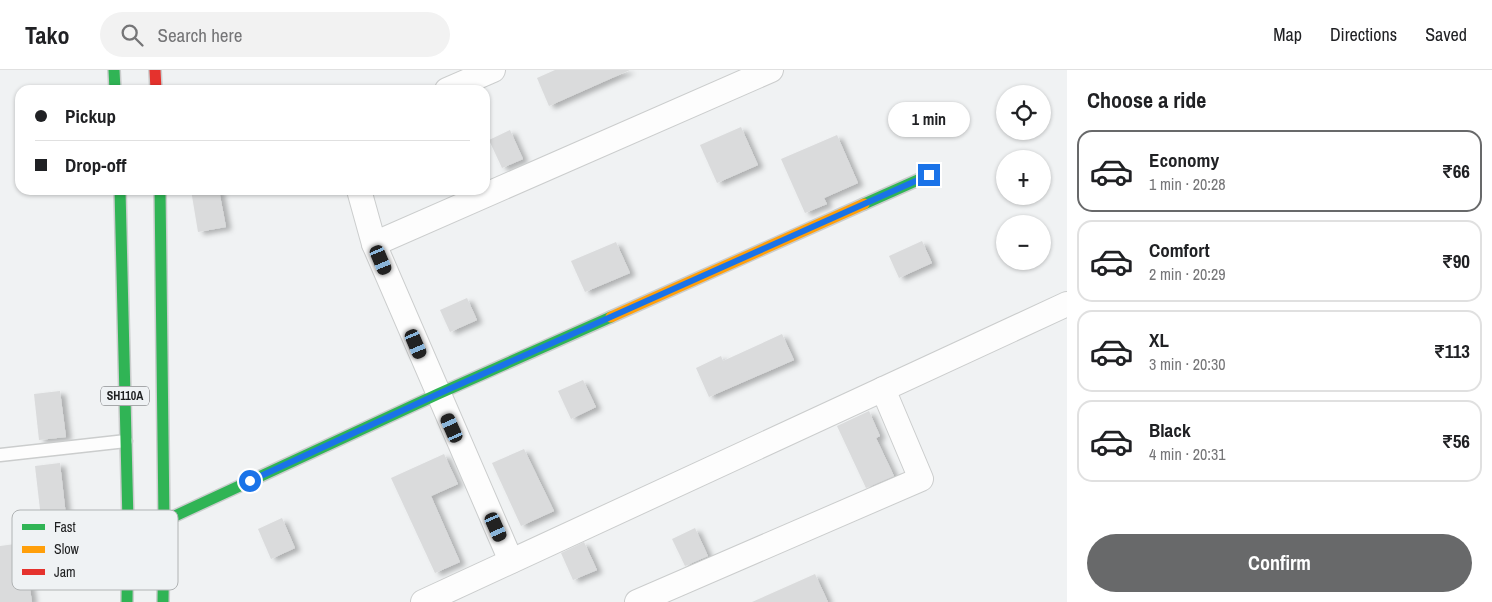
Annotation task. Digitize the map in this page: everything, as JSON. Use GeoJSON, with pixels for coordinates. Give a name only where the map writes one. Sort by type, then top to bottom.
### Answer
{"type":"FeatureCollection","features":[{"type":"Feature","properties":{"kind":"main road"},"geometry":{"type":"LineString","coordinates":[[114,70],[115,85]]}},
{"type":"Feature","properties":{"kind":"main road"},"geometry":{"type":"LineString","coordinates":[[156,70],[156,85]]}},
{"type":"Feature","properties":{"kind":"main road"},"geometry":{"type":"LineString","coordinates":[[178,515],[438,394],[929,175]]}},
{"type":"Feature","properties":{"kind":"main road","name":"SH110A"},"geometry":{"type":"LineString","coordinates":[[120,195],[126,510]]}},
{"type":"Feature","properties":{"kind":"main road","name":"SH110A"},"geometry":{"type":"LineString","coordinates":[[160,195],[164,510]]}},
{"type":"Feature","properties":{"kind":"street"},"geometry":{"type":"LineString","coordinates":[[458,85],[493,70]]}},
{"type":"Feature","properties":{"kind":"street"},"geometry":{"type":"LineString","coordinates":[[490,193],[771,70]]}},
{"type":"Feature","properties":{"kind":"street"},"geometry":{"type":"LineString","coordinates":[[360,195],[374,244],[511,560]]}},
{"type":"Feature","properties":{"kind":"street"},"geometry":{"type":"LineString","coordinates":[[374,244],[486,195]]}},
{"type":"Feature","properties":{"kind":"street"},"geometry":{"type":"LineString","coordinates":[[422,602],[1067,304]]}},
{"type":"Feature","properties":{"kind":"street"},"geometry":{"type":"LineString","coordinates":[[637,602],[921,479],[883,389]]}},
{"type":"Feature","properties":{"kind":"lane"},"geometry":{"type":"LineString","coordinates":[[0,455],[126,441]]}},
{"type":"Feature","properties":{"kind":"building"},"geometry":{"type":"Polygon","coordinates":[[[555,70],[630,70],[549,106],[537,78],[555,70]]]}},
{"type":"Feature","properties":{"kind":"building"},"geometry":{"type":"Polygon","coordinates":[[[741,127],[758,165],[717,183],[700,145],[741,127]]]}},
{"type":"Feature","properties":{"kind":"building"},"geometry":{"type":"Polygon","coordinates":[[[510,130],[523,159],[502,168],[490,140],[510,130]]]}},
{"type":"Feature","properties":{"kind":"building"},"geometry":{"type":"Polygon","coordinates":[[[837,135],[858,183],[824,198],[827,204],[805,213],[781,159],[837,135]]]}},
{"type":"Feature","properties":{"kind":"building"},"geometry":{"type":"Polygon","coordinates":[[[192,195],[220,195],[226,227],[198,232],[192,195]]]}},
{"type":"Feature","properties":{"kind":"building"},"geometry":{"type":"Polygon","coordinates":[[[922,241],[932,263],[899,278],[889,256],[922,241]]]}},
{"type":"Feature","properties":{"kind":"building"},"geometry":{"type":"Polygon","coordinates":[[[616,242],[630,273],[585,292],[571,261],[616,242]]]}},
{"type":"Feature","properties":{"kind":"building"},"geometry":{"type":"Polygon","coordinates":[[[467,298],[477,320],[450,332],[440,310],[467,298]]]}},
{"type":"Feature","properties":{"kind":"building"},"geometry":{"type":"Polygon","coordinates":[[[782,334],[794,360],[709,397],[696,368],[721,356],[723,361],[782,334]]]}},
{"type":"Feature","properties":{"kind":"building"},"geometry":{"type":"Polygon","coordinates":[[[583,380],[596,407],[571,419],[558,391],[583,380]]]}},
{"type":"Feature","properties":{"kind":"building"},"geometry":{"type":"Polygon","coordinates":[[[60,391],[66,437],[39,440],[34,394],[60,391]]]}},
{"type":"Feature","properties":{"kind":"building"},"geometry":{"type":"Polygon","coordinates":[[[869,411],[880,436],[876,438],[894,476],[866,488],[837,426],[869,411]]]}},
{"type":"Feature","properties":{"kind":"building"},"geometry":{"type":"Polygon","coordinates":[[[524,449],[554,511],[521,526],[492,463],[524,449]]]}},
{"type":"Feature","properties":{"kind":"building"},"geometry":{"type":"Polygon","coordinates":[[[444,454],[458,484],[431,496],[460,562],[435,573],[391,478],[444,454]]]}},
{"type":"Feature","properties":{"kind":"building"},"geometry":{"type":"Polygon","coordinates":[[[60,463],[65,510],[40,510],[35,466],[60,463]]]}},
{"type":"Feature","properties":{"kind":"building"},"geometry":{"type":"Polygon","coordinates":[[[282,518],[295,548],[271,559],[258,529],[282,518]]]}},
{"type":"Feature","properties":{"kind":"building"},"geometry":{"type":"Polygon","coordinates":[[[695,528],[708,556],[685,566],[672,539],[695,528]]]}},
{"type":"Feature","properties":{"kind":"building"},"geometry":{"type":"Polygon","coordinates":[[[584,542],[597,570],[573,580],[561,553],[584,542]]]}},
{"type":"Feature","properties":{"kind":"building"},"geometry":{"type":"Polygon","coordinates":[[[12,544],[12,590],[30,590],[32,602],[0,602],[0,546],[12,544]]]}},
{"type":"Feature","properties":{"kind":"building"},"geometry":{"type":"Polygon","coordinates":[[[815,574],[828,602],[752,602],[815,574]]]}},
{"type":"Feature","properties":{"kind":"traffic: fast"},"geometry":{"type":"LineString","coordinates":[[114,70],[115,85]]}},
{"type":"Feature","properties":{"kind":"traffic: fast"},"geometry":{"type":"LineString","coordinates":[[864,204],[929,175]]}},
{"type":"Feature","properties":{"kind":"traffic: fast"},"geometry":{"type":"LineString","coordinates":[[120,195],[128,510]]}},
{"type":"Feature","properties":{"kind":"traffic: fast"},"geometry":{"type":"LineString","coordinates":[[160,195],[164,510]]}},
{"type":"Feature","properties":{"kind":"traffic: fast"},"geometry":{"type":"LineString","coordinates":[[178,515],[438,394],[611,317]]}},
{"type":"Feature","properties":{"kind":"traffic: fast"},"geometry":{"type":"LineString","coordinates":[[127,590],[127,602]]}},
{"type":"Feature","properties":{"kind":"traffic: fast"},"geometry":{"type":"LineString","coordinates":[[163,590],[163,602]]}},
{"type":"Feature","properties":{"kind":"traffic: slow"},"geometry":{"type":"LineString","coordinates":[[611,317],[864,204]]}},
{"type":"Feature","properties":{"kind":"traffic: jam"},"geometry":{"type":"LineString","coordinates":[[155,70],[156,85]]}},
{"type":"Feature","properties":{"kind":"route"},"geometry":{"type":"LineString","coordinates":[[250,481],[438,394],[929,175]]}}]}
